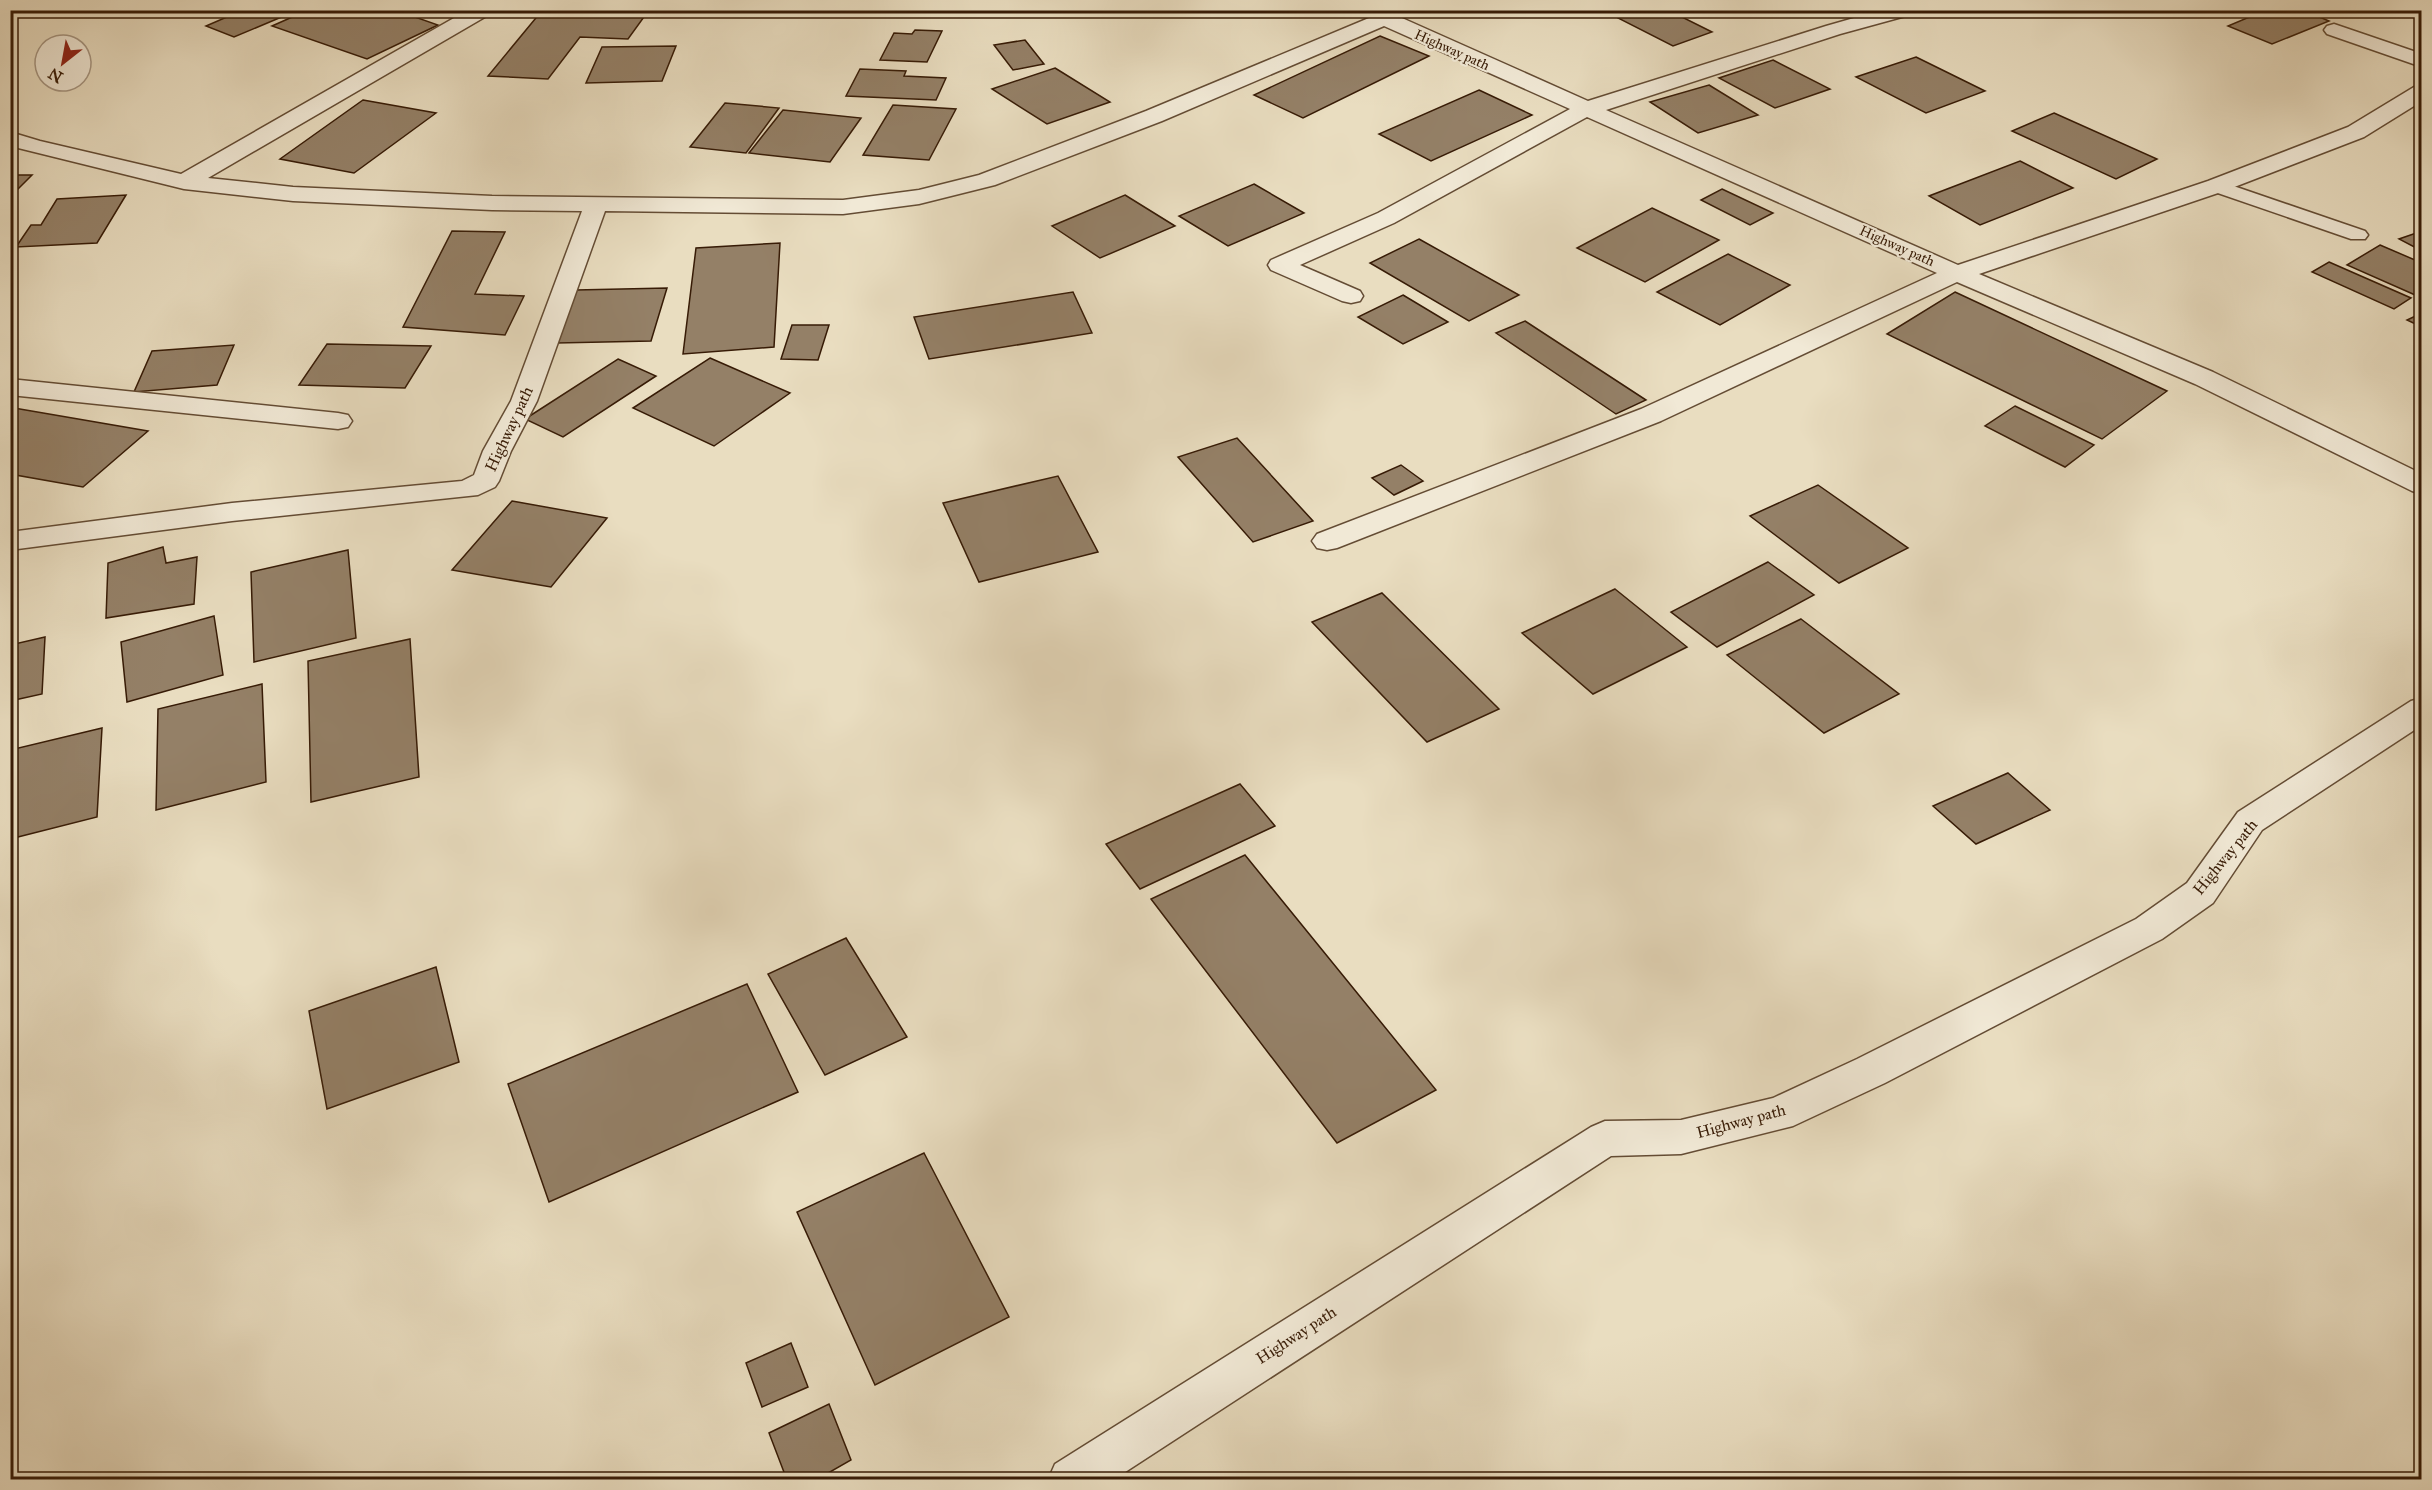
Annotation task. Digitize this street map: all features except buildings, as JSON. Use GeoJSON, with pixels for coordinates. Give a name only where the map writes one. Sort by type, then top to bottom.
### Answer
{"type":"FeatureCollection","features":[{"type":"Feature","properties":{"kind":"street"},"geometry":{"type":"LineString","coordinates":[[10,14],[18,10]]}},
{"type":"Feature","properties":{"kind":"street"},"geometry":{"type":"LineString","coordinates":[[184,182],[483,10]]}},
{"type":"Feature","properties":{"kind":"street"},"geometry":{"type":"LineString","coordinates":[[1352,296],[1280,265],[1386,218],[1586,109],[1833,30],[1906,10]]}},
{"type":"Feature","properties":{"kind":"street"},"geometry":{"type":"LineString","coordinates":[[10,138],[33,146],[184,182],[293,194],[492,203],[843,207],[919,197],[987,180],[1098,138],[1377,15]]}},
{"type":"Feature","properties":{"kind":"street","name":"Highway path"},"geometry":{"type":"LineString","coordinates":[[1377,15],[1957,273],[2204,378],[2421,485]]}},
{"type":"Feature","properties":{"kind":"street"},"geometry":{"type":"LineString","coordinates":[[2334,30],[2421,61]]}},
{"type":"Feature","properties":{"kind":"street"},"geometry":{"type":"LineString","coordinates":[[1328,541],[1652,415],[1957,273],[2217,186],[2356,132],[2421,92]]}},
{"type":"Feature","properties":{"kind":"street","name":"Highway path"},"geometry":{"type":"LineString","coordinates":[[10,541],[232,512],[468,489],[485,481],[497,451],[524,401],[596,204]]}},
{"type":"Feature","properties":{"kind":"street"},"geometry":{"type":"LineString","coordinates":[[10,387],[338,421]]}},
{"type":"Feature","properties":{"kind":"street","name":"Highway path"},"geometry":{"type":"LineString","coordinates":[[1071,1479],[1556,1168],[1605,1140],[1681,1137],[1779,1114],[1871,1071],[2149,929],[2200,893],[2250,820],[2421,709]]}},
{"type":"Feature","properties":{"kind":"lane"},"geometry":{"type":"LineString","coordinates":[[2217,186],[2358,235]]}}]}
